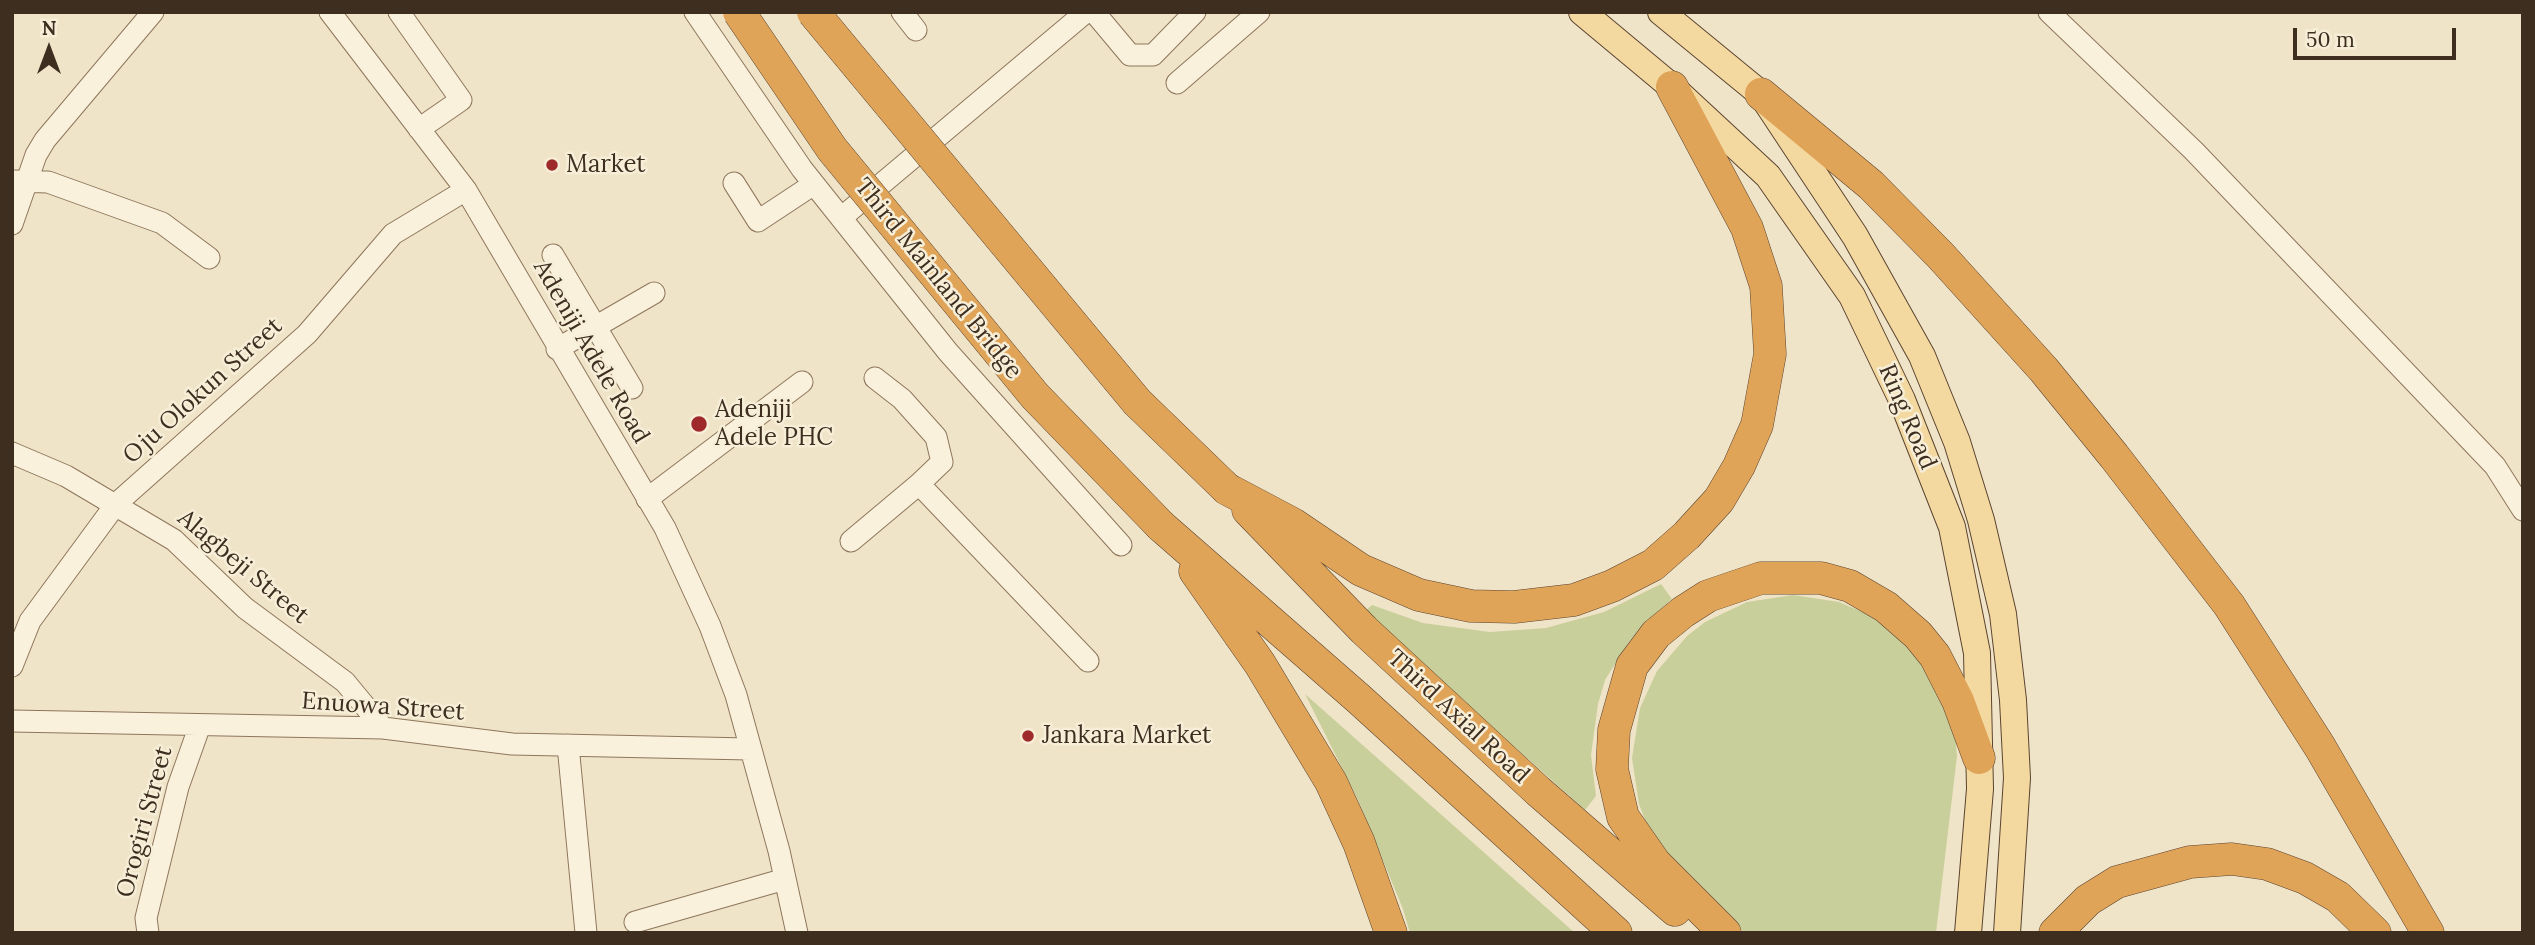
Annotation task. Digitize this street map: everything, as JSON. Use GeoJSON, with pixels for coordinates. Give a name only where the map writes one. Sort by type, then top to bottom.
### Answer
{"type":"FeatureCollection","features":[{"type":"Feature","properties":{"kind":"highway","name":"Third Mainland Bridge"},"geometry":{"type":"LineString","coordinates":[[739,12],[832,149],[1035,396],[1164,529]]}},
{"type":"Feature","properties":{"kind":"highway"},"geometry":{"type":"LineString","coordinates":[[813,12],[1137,402],[1227,489],[1293,524],[1361,570],[1419,595],[1471,606],[1514,607],[1574,600],[1612,586],[1653,565],[1687,535],[1719,500],[1739,466],[1757,425],[1770,354],[1766,286],[1747,228],[1672,87]]}},
{"type":"Feature","properties":{"kind":"highway"},"geometry":{"type":"LineString","coordinates":[[1761,94],[1871,185],[1941,256],[2044,370],[2114,456],[2229,605],[2320,747],[2428,933]]}},
{"type":"Feature","properties":{"kind":"highway","name":"Third Axial Road"},"geometry":{"type":"LineString","coordinates":[[1227,489],[1364,630],[1538,791],[1701,933]]}},
{"type":"Feature","properties":{"kind":"highway"},"geometry":{"type":"LineString","coordinates":[[1164,529],[1260,664],[1331,782],[1359,843],[1391,933]]}},
{"type":"Feature","properties":{"kind":"highway"},"geometry":{"type":"LineString","coordinates":[[1164,529],[1359,699],[1616,933]]}},
{"type":"Feature","properties":{"kind":"highway"},"geometry":{"type":"LineString","coordinates":[[1725,933],[1655,863],[1623,817],[1612,769],[1614,730],[1632,666],[1656,634],[1683,612],[1708,596],[1761,578],[1821,578],[1850,586],[1886,607],[1918,635],[1935,656],[1958,701],[1979,758]]}},
{"type":"Feature","properties":{"kind":"highway"},"geometry":{"type":"LineString","coordinates":[[2055,933],[2088,900],[2117,882],[2190,862],[2232,859],[2267,864],[2305,878],[2338,897],[2375,933]]}},
{"type":"Feature","properties":{"kind":"main road","name":"Ring Road"},"geometry":{"type":"LineString","coordinates":[[1582,12],[1672,87],[1768,176],[1852,296],[1902,400],[1952,527],[1977,653],[1979,758],[1974,881],[1968,933]]}},
{"type":"Feature","properties":{"kind":"main road"},"geometry":{"type":"LineString","coordinates":[[1661,12],[1761,94],[1854,236],[1922,356],[1957,442],[1981,520],[2003,614],[2013,700],[2017,778],[2007,933]]}},
{"type":"Feature","properties":{"kind":"street"},"geometry":{"type":"LineString","coordinates":[[12,224],[20,181],[45,140],[153,12]]}},
{"type":"Feature","properties":{"kind":"street","name":"Adeniji Adele Road"},"geometry":{"type":"LineString","coordinates":[[330,12],[466,190],[665,528],[710,626],[736,695],[797,933]]}},
{"type":"Feature","properties":{"kind":"street"},"geometry":{"type":"LineString","coordinates":[[400,12],[461,100],[419,129]]}},
{"type":"Feature","properties":{"kind":"street"},"geometry":{"type":"LineString","coordinates":[[695,12],[814,184],[948,352],[1121,545]]}},
{"type":"Feature","properties":{"kind":"street"},"geometry":{"type":"LineString","coordinates":[[902,12],[916,30]]}},
{"type":"Feature","properties":{"kind":"street"},"geometry":{"type":"LineString","coordinates":[[841,218],[1086,12]]}},
{"type":"Feature","properties":{"kind":"street"},"geometry":{"type":"LineString","coordinates":[[1094,12],[1130,55],[1153,55],[1195,12]]}},
{"type":"Feature","properties":{"kind":"street"},"geometry":{"type":"LineString","coordinates":[[1177,83],[1259,12]]}},
{"type":"Feature","properties":{"kind":"street"},"geometry":{"type":"LineString","coordinates":[[2049,12],[2194,151],[2486,456],[2523,510]]}},
{"type":"Feature","properties":{"kind":"street"},"geometry":{"type":"LineString","coordinates":[[20,181],[68,188],[162,223],[209,258]]}},
{"type":"Feature","properties":{"kind":"street"},"geometry":{"type":"LineString","coordinates":[[734,183],[758,221],[814,184]]}},
{"type":"Feature","properties":{"kind":"street","name":"Oju Olokun Street"},"geometry":{"type":"LineString","coordinates":[[12,666],[30,621],[116,503],[307,334],[393,234],[466,190]]}},
{"type":"Feature","properties":{"kind":"street"},"geometry":{"type":"LineString","coordinates":[[553,255],[632,388]]}},
{"type":"Feature","properties":{"kind":"street"},"geometry":{"type":"LineString","coordinates":[[558,349],[653,293]]}},
{"type":"Feature","properties":{"kind":"street"},"geometry":{"type":"LineString","coordinates":[[851,541],[942,462],[936,437],[902,399],[875,379]]}},
{"type":"Feature","properties":{"kind":"street"},"geometry":{"type":"LineString","coordinates":[[647,499],[802,382]]}},
{"type":"Feature","properties":{"kind":"street","name":"Alagbeji Street"},"geometry":{"type":"LineString","coordinates":[[12,453],[66,476],[116,503],[174,540],[245,608],[345,682],[383,728]]}},
{"type":"Feature","properties":{"kind":"street"},"geometry":{"type":"LineString","coordinates":[[919,484],[1088,661]]}},
{"type":"Feature","properties":{"kind":"street","name":"Enuowa Street"},"geometry":{"type":"LineString","coordinates":[[12,722],[383,728],[512,744],[749,749]]}},
{"type":"Feature","properties":{"kind":"street","name":"Orogiri Street"},"geometry":{"type":"LineString","coordinates":[[148,933],[146,918],[178,787],[200,725]]}},
{"type":"Feature","properties":{"kind":"street"},"geometry":{"type":"LineString","coordinates":[[568,746],[586,933]]}},
{"type":"Feature","properties":{"kind":"street"},"geometry":{"type":"LineString","coordinates":[[635,922],[785,879]]}},
{"type":"Feature","properties":{"kind":"green space"},"geometry":{"type":"Polygon","coordinates":[[[1661,584],[1672,599],[1645,623],[1629,642],[1605,680],[1598,704],[1591,755],[1596,796],[1585,810],[1364,612],[1372,605],[1423,623],[1490,632],[1546,628],[1604,612],[1661,584]]]}},
{"type":"Feature","properties":{"kind":"green space"},"geometry":{"type":"Polygon","coordinates":[[[1793,595],[1839,602],[1881,620],[1931,669],[1955,733],[1957,756],[1936,933],[1745,933],[1702,896],[1672,864],[1647,825],[1639,804],[1632,758],[1640,708],[1657,671],[1687,636],[1705,622],[1747,602],[1793,595]]]}},
{"type":"Feature","properties":{"kind":"green space"},"geometry":{"type":"Polygon","coordinates":[[[1305,694],[1575,933],[1410,933],[1403,909],[1358,800],[1305,694]]]}},
{"type":"Feature","properties":{"kind":"place","name":"Market"},"geometry":{"type":"Point","coordinates":[552,165]}},
{"type":"Feature","properties":{"kind":"place","name":"Adeniji Adele PHC"},"geometry":{"type":"Point","coordinates":[699,424]}},
{"type":"Feature","properties":{"kind":"place","name":"Jankara Market"},"geometry":{"type":"Point","coordinates":[1028,736]}}]}
